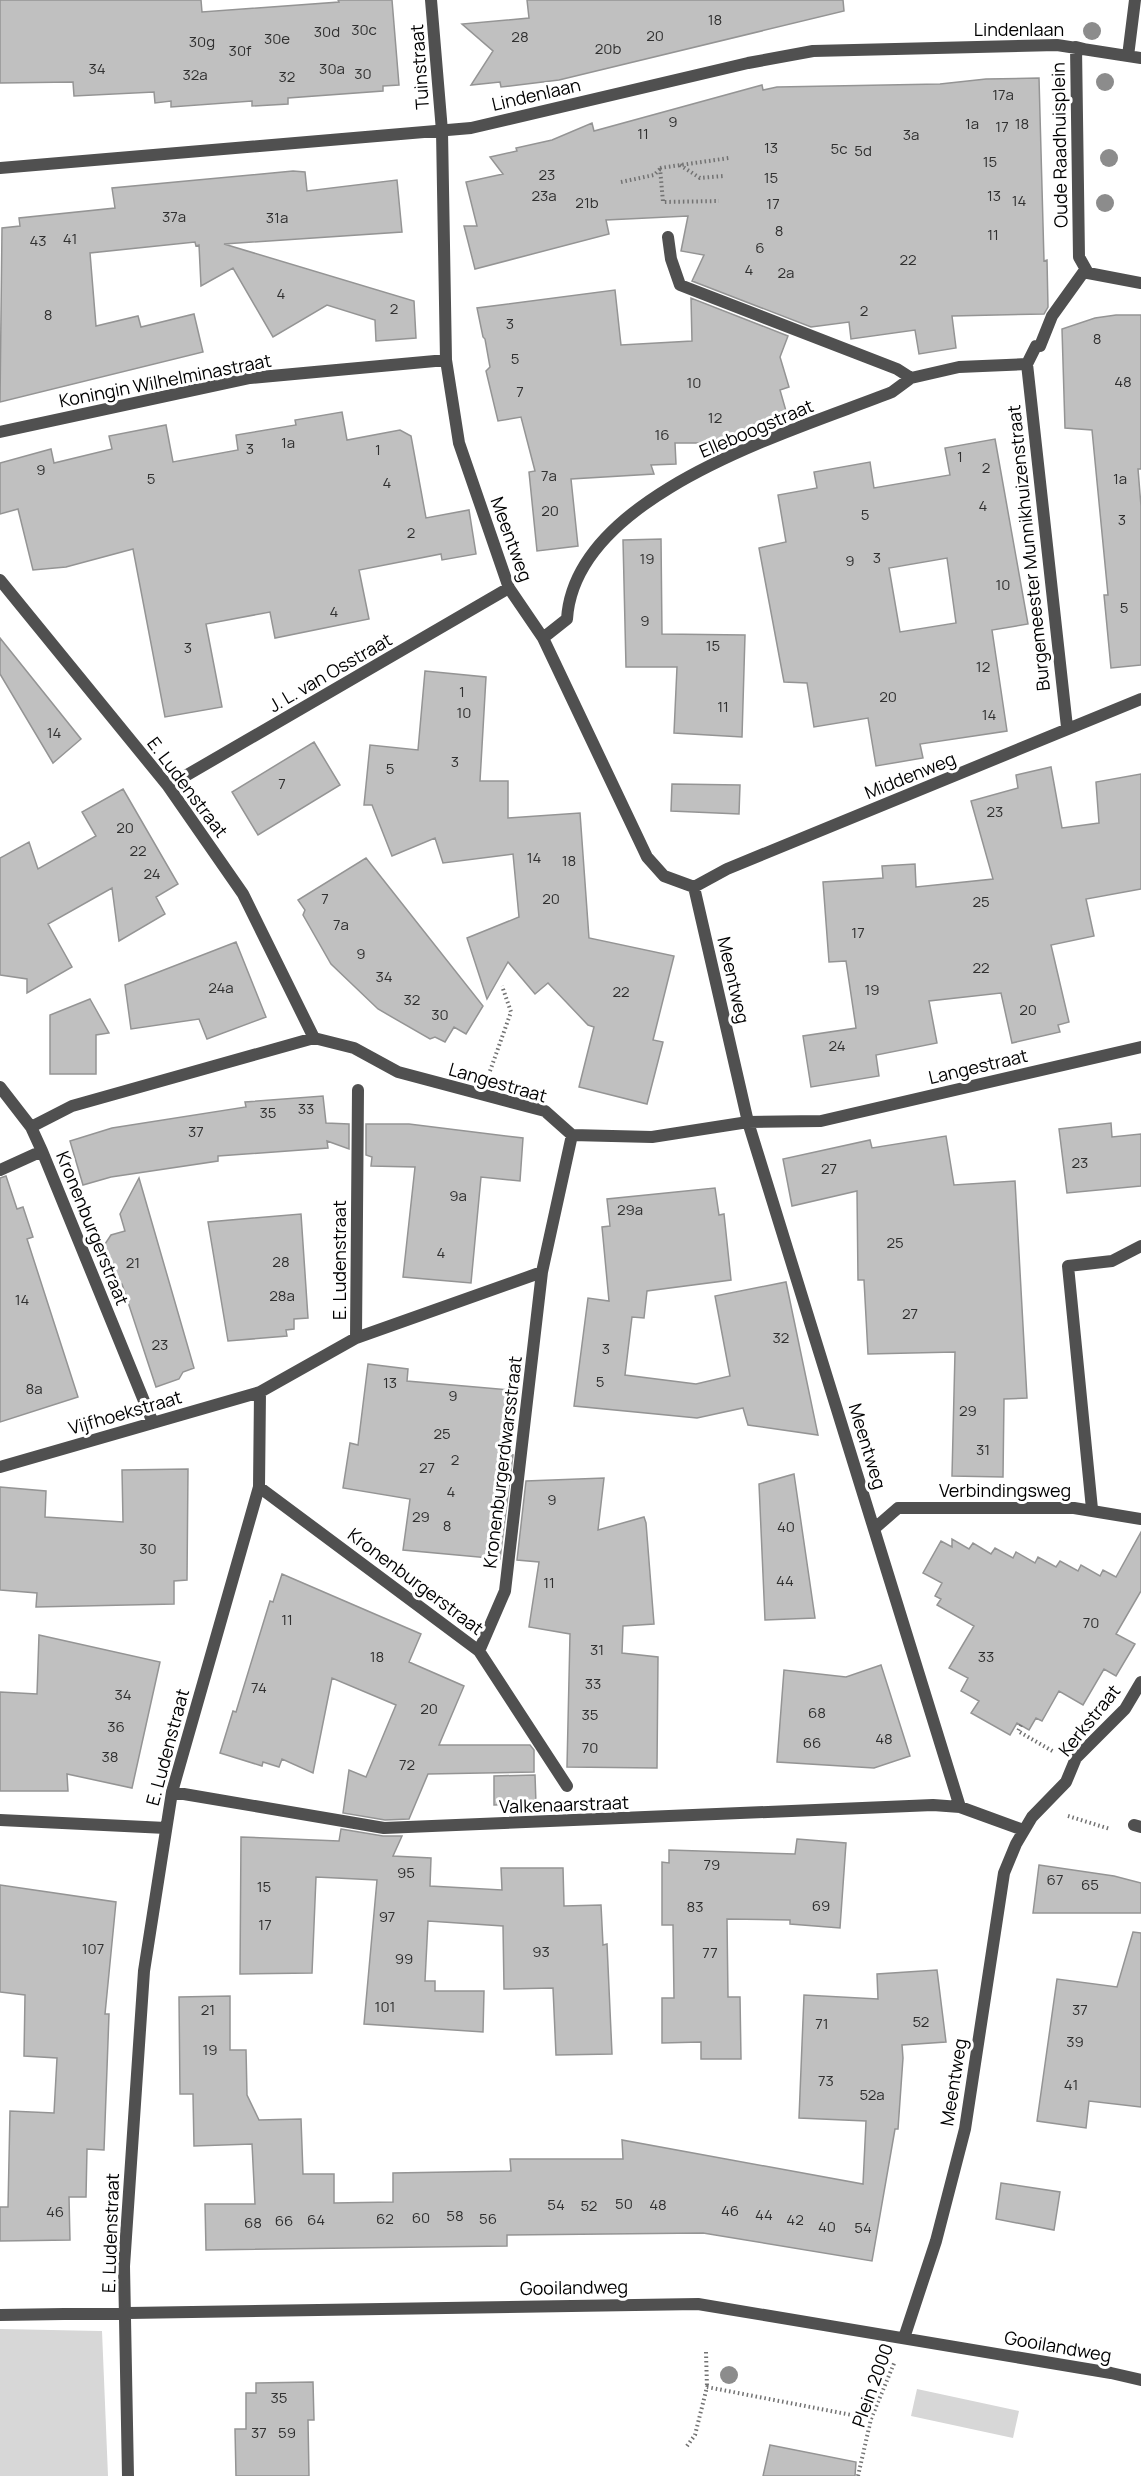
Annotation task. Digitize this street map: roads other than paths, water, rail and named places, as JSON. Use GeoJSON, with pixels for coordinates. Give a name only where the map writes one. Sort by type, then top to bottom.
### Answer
{"type":"FeatureCollection","features":[{"type":"Feature","properties":{"kind":"street","name":"Tuinstraat"},"geometry":{"type":"LineString","coordinates":[[431,0],[442,131]]}},
{"type":"Feature","properties":{"kind":"street"},"geometry":{"type":"LineString","coordinates":[[1128,56],[1135,0]]}},
{"type":"Feature","properties":{"kind":"street","name":"Lindenlaan"},"geometry":{"type":"LineString","coordinates":[[0,168],[471,128],[748,63],[813,51],[1040,45],[1076,47]]}},
{"type":"Feature","properties":{"kind":"street","name":"Oude Raadhuisplein"},"geometry":{"type":"LineString","coordinates":[[1084,270],[1078,251],[1076,47],[1141,58]]}},
{"type":"Feature","properties":{"kind":"street","name":"Meentweg"},"geometry":{"type":"LineString","coordinates":[[442,131],[446,360],[459,443],[509,588],[543,638],[647,857],[664,876],[694,888],[748,1122],[960,1807]]}},
{"type":"Feature","properties":{"kind":"street"},"geometry":{"type":"LineString","coordinates":[[668,237],[671,259],[680,285],[897,369],[911,378]]}},
{"type":"Feature","properties":{"kind":"street"},"geometry":{"type":"LineString","coordinates":[[1027,364],[1036,346],[1040,346],[1052,316],[1084,270],[1098,276],[1141,283]]}},
{"type":"Feature","properties":{"kind":"street","name":"Koningin Wilhelminastraat"},"geometry":{"type":"LineString","coordinates":[[0,432],[250,378],[446,360]]}},
{"type":"Feature","properties":{"kind":"street","name":"Elleboogstraat"},"geometry":{"type":"LineString","coordinates":[[543,638],[567,619],[571,591],[588,558],[616,528],[644,504],[716,461],[892,392],[911,378],[959,367],[1027,364]]}},
{"type":"Feature","properties":{"kind":"street","name":"Burgemeester Munnikhuizenstraat"},"geometry":{"type":"LineString","coordinates":[[1027,364],[1067,728]]}},
{"type":"Feature","properties":{"kind":"street","name":"E. Ludenstraat"},"geometry":{"type":"LineString","coordinates":[[0,580],[168,786],[243,894],[314,1038]]}},
{"type":"Feature","properties":{"kind":"street","name":"J. L. van Osstraat"},"geometry":{"type":"LineString","coordinates":[[168,786],[509,588]]}},
{"type":"Feature","properties":{"kind":"street","name":"Middenweg"},"geometry":{"type":"LineString","coordinates":[[694,888],[727,869],[1141,699]]}},
{"type":"Feature","properties":{"kind":"street","name":"Langestraat"},"geometry":{"type":"LineString","coordinates":[[31,1127],[72,1106],[314,1038],[354,1048],[398,1072],[545,1111],[572,1135],[652,1137],[748,1122],[821,1121],[1141,1047]]}},
{"type":"Feature","properties":{"kind":"street","name":"Kronenburgerstraat"},"geometry":{"type":"LineString","coordinates":[[0,1087],[31,1127],[42,1150],[153,1423]]}},
{"type":"Feature","properties":{"kind":"street","name":"E. Ludenstraat"},"geometry":{"type":"LineString","coordinates":[[128,2476],[124,2256],[144,1971],[166,1828],[172,1792],[259,1487],[260,1392],[356,1338],[358,1090]]}},
{"type":"Feature","properties":{"kind":"street"},"geometry":{"type":"LineString","coordinates":[[356,1338],[542,1272],[572,1135]]}},
{"type":"Feature","properties":{"kind":"street"},"geometry":{"type":"LineString","coordinates":[[0,1170],[42,1150]]}},
{"type":"Feature","properties":{"kind":"street"},"geometry":{"type":"LineString","coordinates":[[1092,1509],[1068,1266],[1112,1261],[1141,1246]]}},
{"type":"Feature","properties":{"kind":"street","name":"Kronenburgerdwarsstraat"},"geometry":{"type":"LineString","coordinates":[[479,1651],[505,1591],[542,1272]]}},
{"type":"Feature","properties":{"kind":"street","name":"Vijfhoekstraat"},"geometry":{"type":"LineString","coordinates":[[0,1467],[260,1392]]}},
{"type":"Feature","properties":{"kind":"street","name":"Kronenburgerstraat"},"geometry":{"type":"LineString","coordinates":[[259,1487],[479,1651],[567,1786]]}},
{"type":"Feature","properties":{"kind":"street","name":"Verbindingsweg"},"geometry":{"type":"LineString","coordinates":[[875,1528],[898,1508],[1092,1509],[1141,1519]]}},
{"type":"Feature","properties":{"kind":"street","name":"Kerkstraat"},"geometry":{"type":"LineString","coordinates":[[1066,1782],[1076,1758],[1125,1709],[1141,1682]]}},
{"type":"Feature","properties":{"kind":"street","name":"Meentweg"},"geometry":{"type":"LineString","coordinates":[[904,2338],[939,2232],[964,2129],[1000,1888],[1023,1830],[1066,1782]]}},
{"type":"Feature","properties":{"kind":"street","name":"Valkenaarstraat"},"geometry":{"type":"LineString","coordinates":[[172,1792],[384,1828],[933,1805],[960,1807]]}},
{"type":"Feature","properties":{"kind":"street"},"geometry":{"type":"LineString","coordinates":[[960,1807],[1023,1830]]}},
{"type":"Feature","properties":{"kind":"street"},"geometry":{"type":"LineString","coordinates":[[0,1820],[166,1828]]}},
{"type":"Feature","properties":{"kind":"street","name":"Gooilandweg"},"geometry":{"type":"LineString","coordinates":[[0,2315],[698,2304],[1111,2373],[1141,2380]]}}]}
